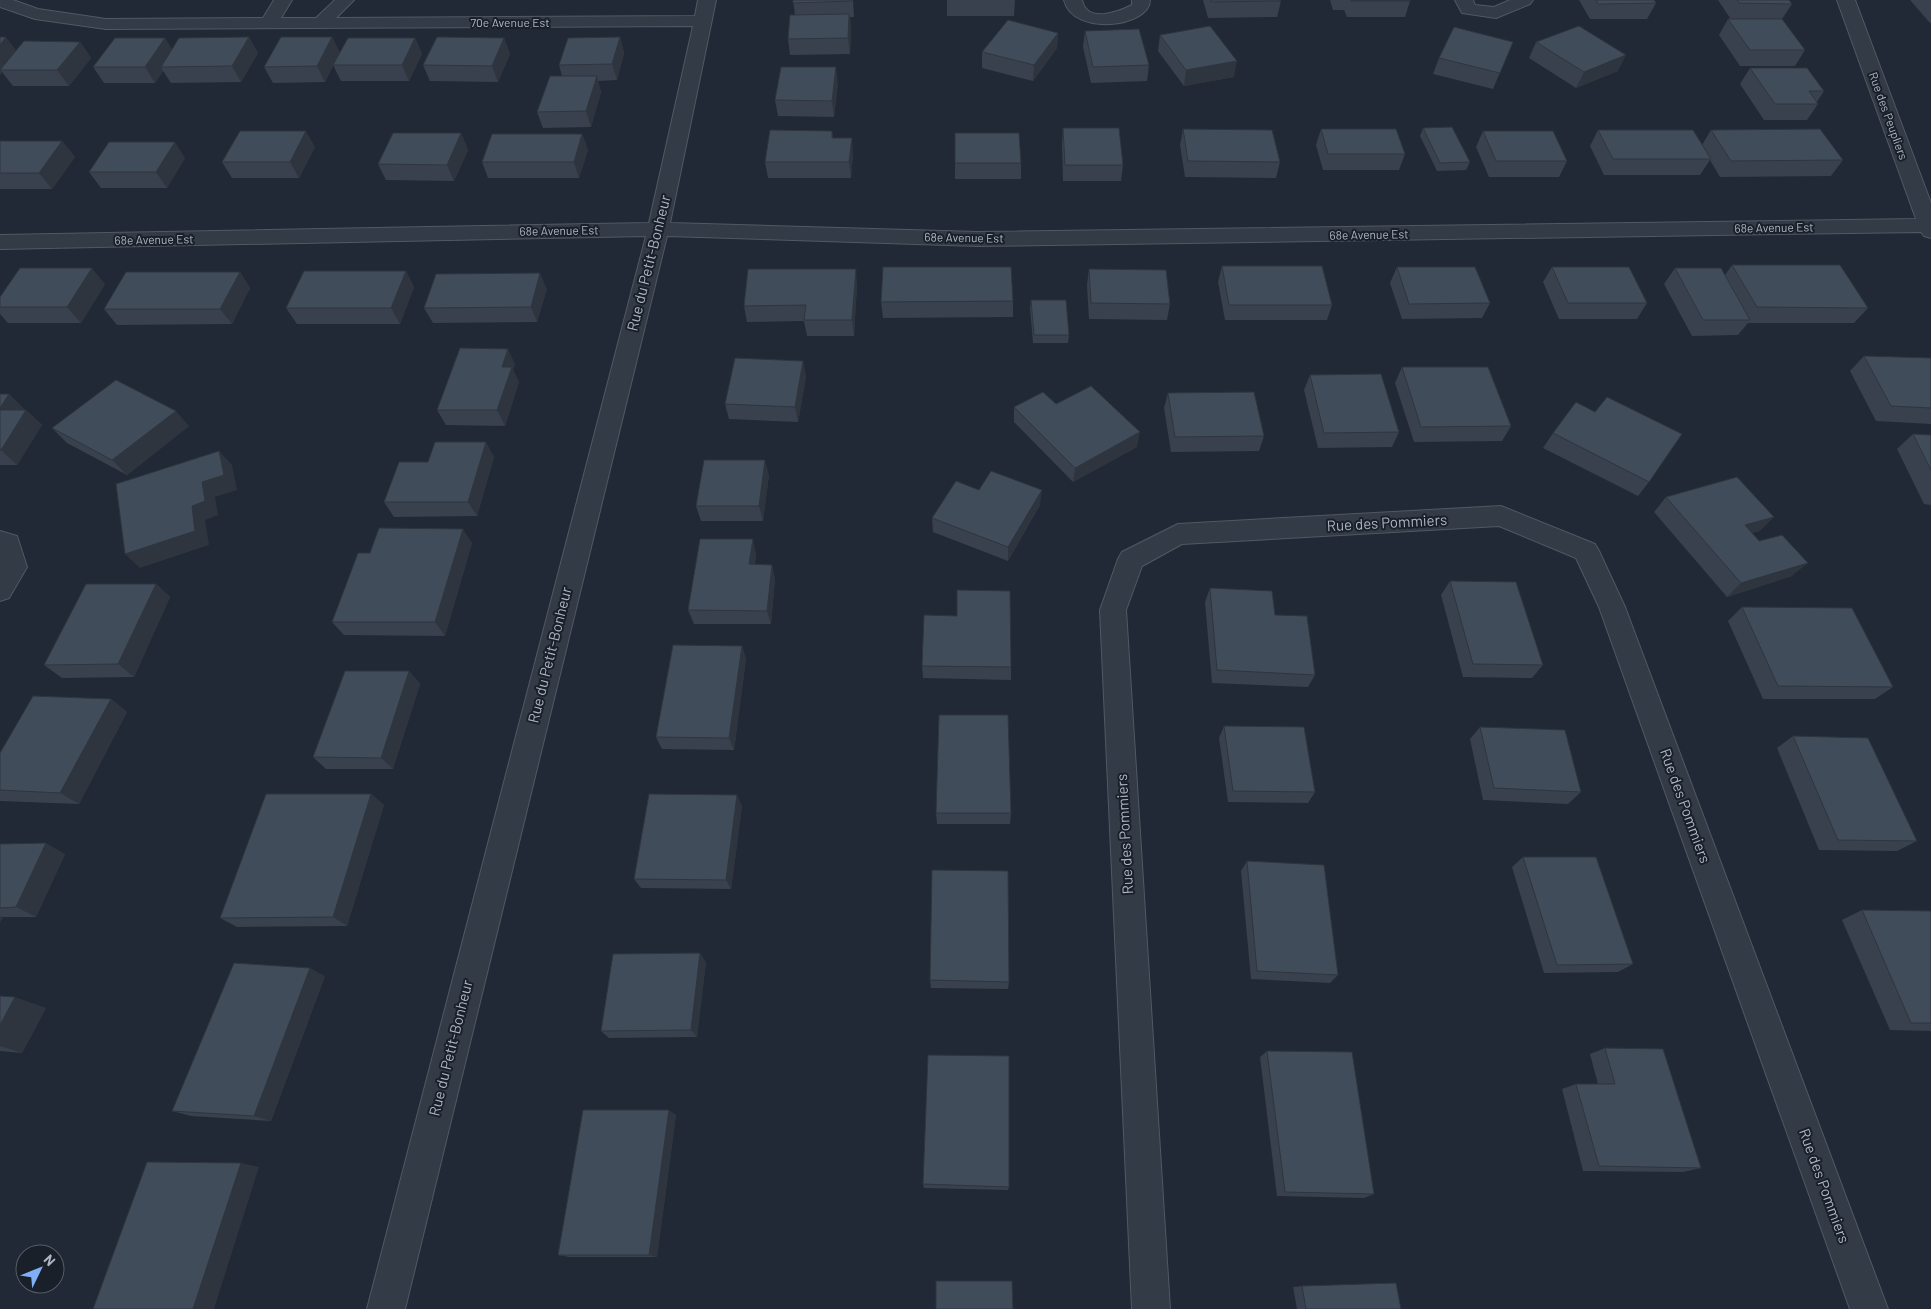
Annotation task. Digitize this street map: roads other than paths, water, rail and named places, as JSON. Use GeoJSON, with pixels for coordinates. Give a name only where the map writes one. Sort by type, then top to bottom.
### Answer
{"type":"FeatureCollection","features":[{"type":"Feature","properties":{"kind":"street"},"geometry":{"type":"LineString","coordinates":[[268,24],[283,0]]}},
{"type":"Feature","properties":{"kind":"street"},"geometry":{"type":"LineString","coordinates":[[319,24],[345,0]]}},
{"type":"Feature","properties":{"kind":"street","name":"Rue du Petit-Bonheur"},"geometry":{"type":"LineString","coordinates":[[386,1309],[658,229],[707,0]]}},
{"type":"Feature","properties":{"kind":"street"},"geometry":{"type":"LineString","coordinates":[[1073,0],[1077,12],[1087,17],[1111,19],[1141,7],[1141,0]]}},
{"type":"Feature","properties":{"kind":"street"},"geometry":{"type":"LineString","coordinates":[[1464,0],[1468,9],[1496,13],[1524,0]]}},
{"type":"Feature","properties":{"kind":"street","name":"Rue des Peupliers"},"geometry":{"type":"LineString","coordinates":[[1846,0],[1929,228]]}},
{"type":"Feature","properties":{"kind":"street","name":"70e Avenue Est"},"geometry":{"type":"LineString","coordinates":[[0,2],[36,14],[106,24],[702,22]]}},
{"type":"Feature","properties":{"kind":"street","name":"68e Avenue Est"},"geometry":{"type":"LineString","coordinates":[[0,242],[658,229],[978,239],[1929,228]]}},
{"type":"Feature","properties":{"kind":"street","name":"Rue des Pommiers"},"geometry":{"type":"LineString","coordinates":[[1150,1309],[1114,610],[1132,559],[1178,534],[1501,516],[1586,551],[1612,607],[1869,1309]]}},
{"type":"Feature","properties":{"kind":"street"},"geometry":{"type":"LineString","coordinates":[[0,541],[8,543],[14,567],[0,590]]}}]}
